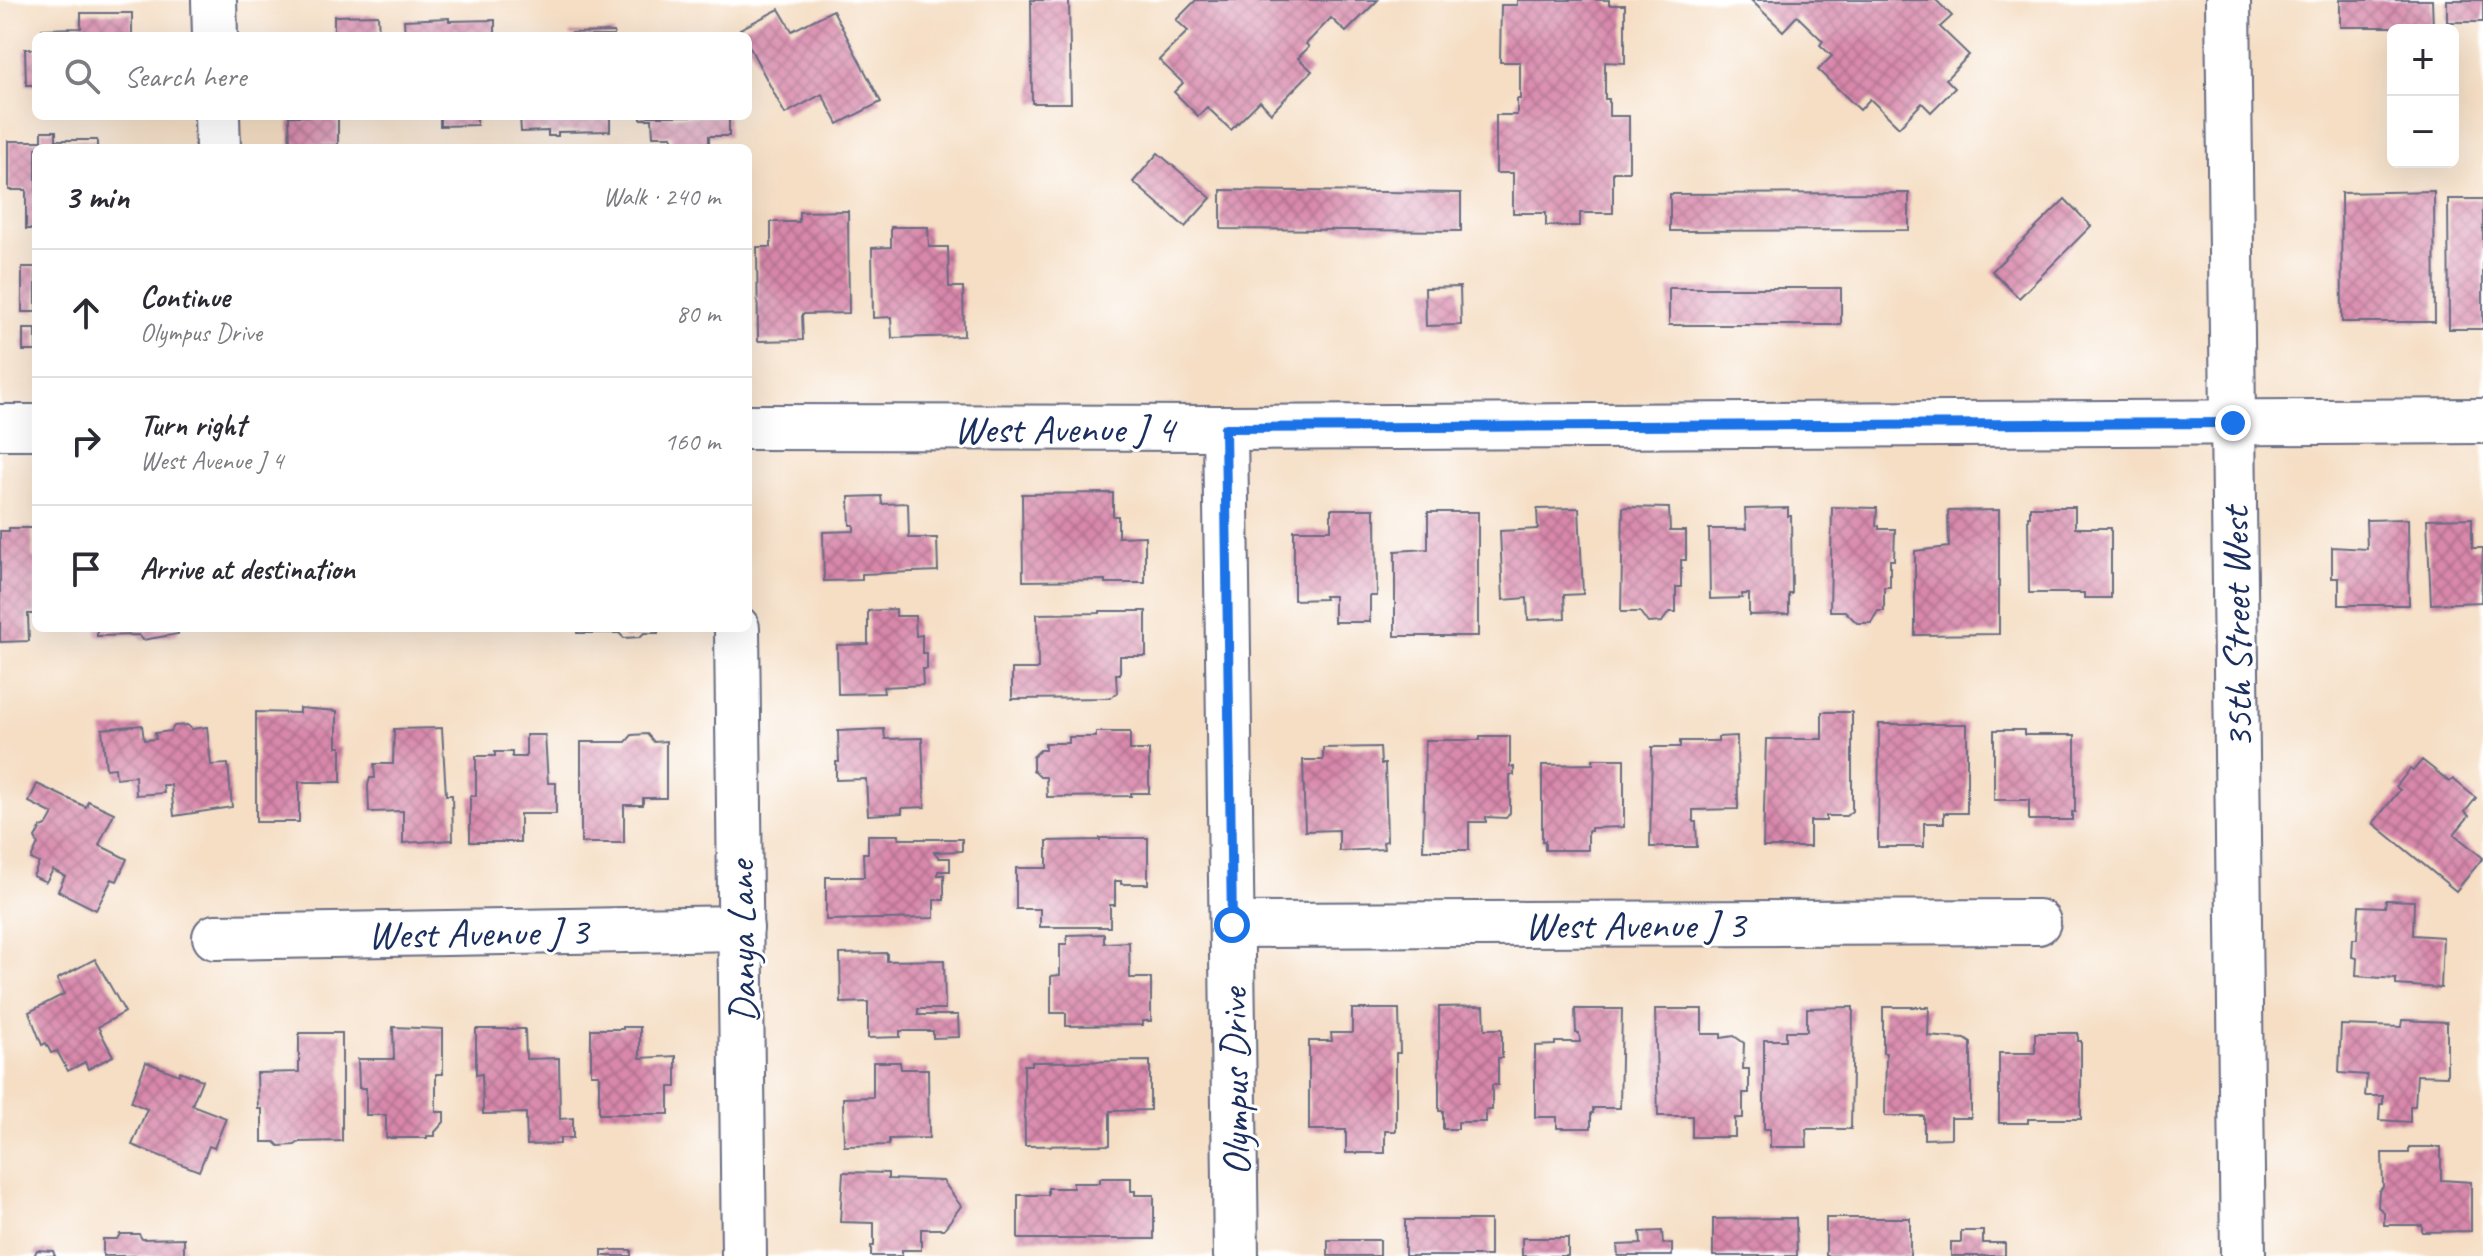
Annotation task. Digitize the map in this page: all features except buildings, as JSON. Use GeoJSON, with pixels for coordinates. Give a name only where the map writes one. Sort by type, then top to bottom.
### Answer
{"type":"FeatureCollection","features":[{"type":"Feature","properties":{"kind":"street"},"geometry":{"type":"LineString","coordinates":[[214,0],[215,32]]}},
{"type":"Feature","properties":{"kind":"street","name":"35th Street West"},"geometry":{"type":"LineString","coordinates":[[2228,0],[2243,1256]]}},
{"type":"Feature","properties":{"kind":"street"},"geometry":{"type":"LineString","coordinates":[[217,120],[218,144]]}},
{"type":"Feature","properties":{"kind":"street","name":"West Avenue J 4"},"geometry":{"type":"LineString","coordinates":[[752,427],[1225,428],[2483,421]]}},
{"type":"Feature","properties":{"kind":"street"},"geometry":{"type":"LineString","coordinates":[[0,427],[32,427]]}},
{"type":"Feature","properties":{"kind":"street","name":"Olympus Drive"},"geometry":{"type":"LineString","coordinates":[[1225,428],[1236,1256]]}},
{"type":"Feature","properties":{"kind":"street","name":"Danya Lane"},"geometry":{"type":"LineString","coordinates":[[737,632],[744,1256]]}},
{"type":"Feature","properties":{"kind":"street","name":"West Avenue J 3"},"geometry":{"type":"LineString","coordinates":[[1232,925],[2038,922]]}},
{"type":"Feature","properties":{"kind":"street","name":"West Avenue J 3"},"geometry":{"type":"LineString","coordinates":[[215,937],[741,928]]}},
{"type":"Feature","properties":{"kind":"route"},"geometry":{"type":"LineString","coordinates":[[1232,925],[1225,428],[2233,423]]}}]}
